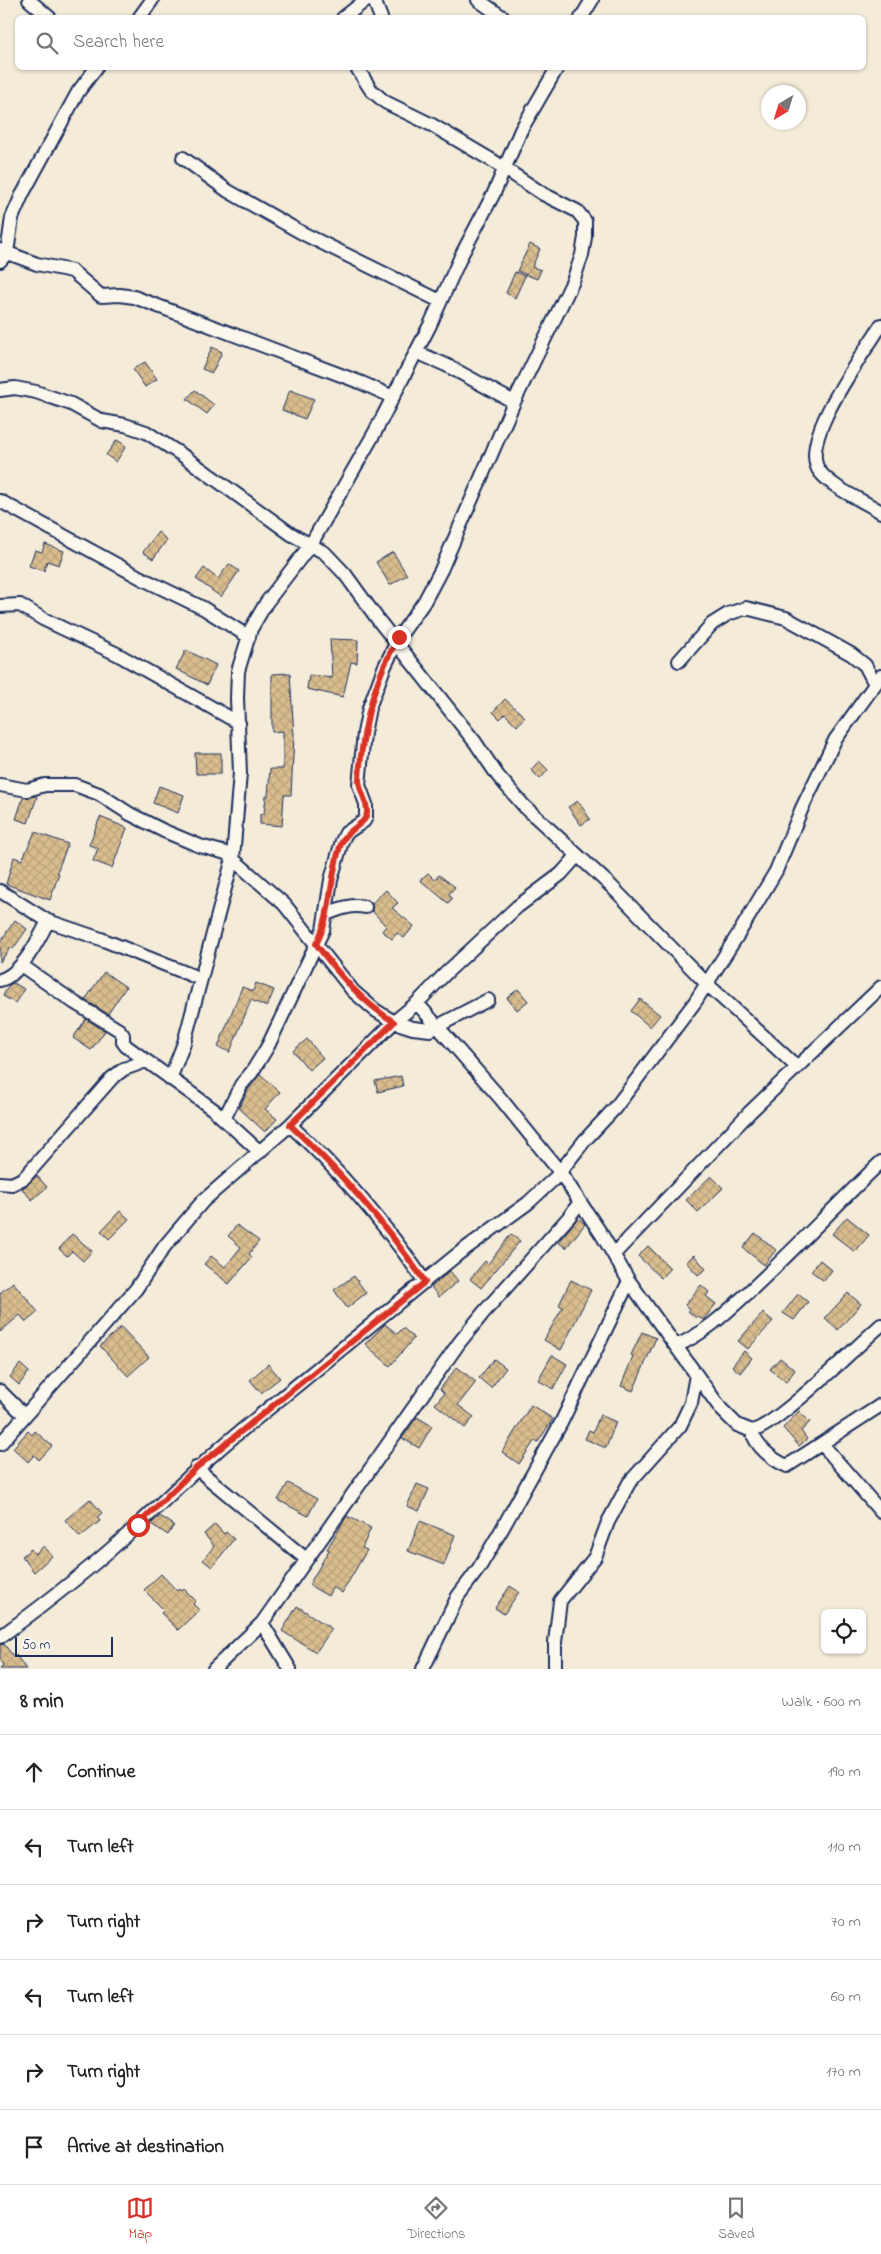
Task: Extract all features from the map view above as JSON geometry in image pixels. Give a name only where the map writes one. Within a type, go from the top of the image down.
[{"type":"street","points":[[29,0],[46,15]]},
{"type":"street","points":[[141,15],[152,0]]},
{"type":"street","points":[[347,15],[366,0]]},
{"type":"street","points":[[374,0],[380,15]]},
{"type":"street","points":[[478,0],[500,15]]},
{"type":"street","points":[[583,15],[592,0]]},
{"type":"street","points":[[94,70],[78,92],[22,195],[12,218],[2,255],[72,271],[102,296],[120,295],[134,297],[362,383],[393,397]]},
{"type":"street","points":[[224,1119],[241,1085],[252,1072],[268,1046],[323,930],[331,880],[342,841],[346,833],[364,821],[367,814],[366,804],[359,785],[364,727],[378,684],[396,642],[424,602],[441,570],[514,402],[573,281],[584,246],[585,227],[582,216],[577,210],[543,194],[432,125],[385,102],[371,90],[358,70]]},
{"type":"street","points":[[170,1079],[184,1043],[233,858],[240,773],[238,671],[256,618],[311,544],[341,494],[416,352],[492,198],[503,168],[529,114],[556,70]]},
{"type":"street","points":[[183,158],[228,191],[304,234],[440,301]]},
{"type":"street","points":[[881,325],[825,415],[814,453],[816,466],[826,477],[881,512]]},
{"type":"street","points":[[416,352],[446,365],[514,402]]},
{"type":"street","points":[[0,390],[16,388],[36,392],[70,404],[102,421],[125,425],[146,432],[175,450],[291,534],[325,553],[346,574],[510,790],[577,856],[629,902],[707,984],[797,1067]]},
{"type":"street","points":[[0,501],[143,579],[203,608],[249,637]]},
{"type":"street","points":[[0,606],[20,605],[43,619],[117,654],[239,723]]},
{"type":"street","points":[[0,1637],[62,1591],[138,1525],[196,1468],[458,1254],[528,1203],[560,1172],[621,1101],[707,984],[776,871],[835,740],[878,680],[865,665],[851,654],[786,618],[746,608],[728,614],[712,624],[679,661]]},
{"type":"street","points":[[0,785],[27,790],[46,785],[75,785],[99,794],[130,814],[164,831],[200,846],[226,853],[284,904],[353,990],[374,1010],[394,1022],[422,1030],[430,1030],[488,1000]]},
{"type":"street","points":[[0,1444],[136,1289],[164,1247],[186,1219],[215,1190],[290,1125],[394,1022],[417,1003],[517,907],[561,874],[577,856]]},
{"type":"street","points":[[0,890],[48,921],[101,938],[201,979]]},
{"type":"street","points":[[326,914],[343,907],[365,907]]},
{"type":"street","points":[[0,980],[8,977],[20,965],[48,921]]},
{"type":"street","points":[[20,965],[75,1003],[119,1030],[123,1035],[123,1042],[126,1046],[224,1119],[260,1152]]},
{"type":"street","points":[[614,1254],[750,1112],[881,987]]},
{"type":"street","points":[[417,1003],[501,1099],[560,1172],[614,1254],[629,1281],[696,1375],[727,1416],[743,1428],[752,1431],[763,1426],[787,1408],[881,1325]]},
{"type":"street","points":[[0,1183],[12,1184],[24,1178],[112,1078],[124,1069],[146,1061]]},
{"type":"street","points":[[290,1125],[358,1195],[392,1236],[425,1282]]},
{"type":"street","points":[[676,1346],[704,1331],[738,1301],[881,1162]]},
{"type":"street","points":[[214,1669],[262,1623],[459,1343],[580,1202]]},
{"type":"street","points":[[423,1669],[458,1596],[479,1568],[502,1530],[561,1423],[629,1281]]},
{"type":"street","points":[[554,1669],[560,1601],[595,1557],[608,1522],[629,1483],[680,1426],[691,1403],[696,1375]]},
{"type":"street","points":[[0,1391],[24,1415]]},
{"type":"street","points":[[752,1431],[757,1443],[776,1460],[787,1466],[881,1404]]},
{"type":"street","points":[[822,1444],[881,1512]]},
{"type":"street","points":[[196,1468],[306,1559]]},
{"type":"street","points":[[262,1623],[290,1669]]},
{"type":"building","points":[[530,244],[540,249],[532,267],[541,270],[537,279],[517,271]]},
{"type":"building","points":[[515,272],[525,276],[515,298],[506,293]]},
{"type":"building","points":[[212,347],[222,352],[212,373],[202,369]]},
{"type":"building","points":[[145,362],[157,379],[145,387],[133,369]]},
{"type":"building","points":[[195,390],[214,405],[207,414],[187,399]]},
{"type":"building","points":[[290,390],[314,399],[305,419],[282,410]]},
{"type":"building","points":[[117,440],[126,446],[116,462],[106,455]]},
{"type":"building","points":[[158,532],[167,540],[153,559],[143,552]]},
{"type":"building","points":[[45,544],[64,551],[59,565],[47,561],[44,571],[29,566],[35,550],[42,552]]},
{"type":"building","points":[[393,552],[407,575],[390,585],[376,562]]},
{"type":"building","points":[[229,564],[239,571],[221,597],[196,579],[204,568],[218,579]]},
{"type":"building","points":[[330,639],[358,640],[357,663],[351,662],[343,697],[307,689],[309,675],[332,678]]},
{"type":"building","points":[[186,650],[216,665],[207,685],[176,669]]},
{"type":"building","points":[[290,673],[294,736],[291,795],[284,795],[282,826],[260,824],[260,814],[264,814],[266,796],[268,796],[270,769],[283,769],[283,731],[272,732],[272,674]]},
{"type":"building","points":[[505,699],[525,717],[517,726],[505,714],[500,719],[493,712]]},
{"type":"building","points":[[195,753],[221,753],[221,774],[196,774]]},
{"type":"building","points":[[539,761],[548,770],[540,779],[531,770]]},
{"type":"building","points":[[159,786],[184,795],[178,813],[153,803]]},
{"type":"building","points":[[37,797],[28,823],[16,819],[23,798]]},
{"type":"building","points":[[578,801],[590,819],[581,825],[568,807]]},
{"type":"building","points":[[100,817],[127,828],[112,868],[93,861],[98,848],[89,845]]},
{"type":"building","points":[[35,832],[68,844],[57,872],[59,873],[50,900],[6,884],[14,857],[22,860]]},
{"type":"building","points":[[428,873],[435,880],[439,875],[455,887],[449,894],[452,899],[448,903],[420,880]]},
{"type":"building","points":[[386,890],[398,903],[392,908],[414,926],[404,938],[397,933],[392,939],[382,931],[386,926],[372,911],[372,903]]},
{"type":"building","points":[[15,920],[27,929],[13,949],[11,947],[0,962],[0,942]]},
{"type":"building","points":[[104,972],[126,987],[108,1014],[85,1000]]},
{"type":"building","points":[[14,983],[24,989],[15,1003],[3,996],[9,985]]},
{"type":"building","points":[[256,983],[274,990],[267,1007],[251,1000],[230,1052],[218,1047],[242,987],[253,991]]},
{"type":"building","points":[[518,989],[528,1001],[517,1010],[507,998]]},
{"type":"building","points":[[640,999],[660,1015],[650,1027],[631,1011]]},
{"type":"building","points":[[86,1019],[105,1031],[91,1050],[73,1038]]},
{"type":"building","points":[[307,1039],[323,1058],[309,1070],[293,1051]]},
{"type":"building","points":[[260,1074],[280,1092],[265,1109],[277,1119],[265,1132],[239,1108],[248,1090]]},
{"type":"building","points":[[401,1076],[403,1086],[378,1092],[375,1081]]},
{"type":"building","points":[[37,1176],[47,1187],[32,1200],[22,1189]]},
{"type":"building","points":[[711,1176],[723,1188],[698,1212],[686,1200]]},
{"type":"building","points":[[120,1211],[129,1219],[109,1239],[101,1231]]},
{"type":"building","points":[[847,1217],[869,1235],[855,1252],[832,1234]]},
{"type":"building","points":[[578,1218],[585,1224],[566,1248],[558,1242]]},
{"type":"building","points":[[237,1225],[259,1241],[249,1254],[252,1257],[229,1284],[204,1264],[211,1256],[225,1267],[241,1247],[228,1236]]},
{"type":"building","points":[[755,1233],[776,1250],[764,1265],[743,1248]]},
{"type":"building","points":[[72,1234],[92,1251],[83,1261],[72,1251],[67,1256],[59,1249]]},
{"type":"building","points":[[511,1234],[520,1241],[481,1288],[470,1279],[485,1261],[488,1264]]},
{"type":"building","points":[[648,1246],[670,1268],[661,1278],[638,1256]]},
{"type":"building","points":[[694,1255],[706,1269],[698,1275],[686,1262]]},
{"type":"building","points":[[820,1260],[832,1270],[824,1281],[811,1271]]},
{"type":"building","points":[[450,1271],[458,1281],[439,1297],[431,1287]]},
{"type":"building","points":[[354,1276],[366,1293],[347,1308],[334,1290]]},
{"type":"building","points":[[571,1280],[591,1290],[561,1350],[544,1340],[563,1307],[559,1305]]},
{"type":"building","points":[[13,1282],[38,1312],[26,1322],[20,1315],[0,1332],[0,1293]]},
{"type":"building","points":[[701,1285],[709,1292],[706,1296],[716,1304],[703,1320],[698,1316],[696,1318],[688,1311],[689,1309],[685,1305]]},
{"type":"building","points":[[848,1293],[861,1304],[838,1330],[825,1318]]},
{"type":"building","points":[[798,1294],[808,1302],[794,1320],[783,1313]]},
{"type":"building","points":[[763,1313],[773,1321],[748,1349],[738,1341]]},
{"type":"building","points":[[385,1324],[397,1334],[403,1328],[414,1338],[390,1366],[365,1344]]},
{"type":"building","points":[[121,1327],[149,1357],[128,1376],[100,1346]]},
{"type":"building","points":[[642,1332],[656,1338],[633,1391],[621,1386],[633,1356],[631,1355]]},
{"type":"building","points":[[744,1351],[752,1358],[740,1373],[732,1366]]},
{"type":"building","points":[[552,1355],[567,1364],[553,1389],[538,1380]]},
{"type":"building","points":[[780,1358],[795,1370],[786,1382],[770,1369]]},
{"type":"building","points":[[494,1359],[506,1368],[491,1388],[479,1378]]},
{"type":"building","points":[[20,1364],[29,1372],[19,1385],[10,1377]]},
{"type":"building","points":[[268,1364],[280,1378],[261,1393],[250,1380]]},
{"type":"building","points":[[457,1367],[476,1382],[458,1405],[474,1417],[465,1428],[435,1404],[444,1393],[440,1389]]},
{"type":"building","points":[[531,1405],[553,1419],[538,1442],[535,1440],[519,1464],[502,1452]]},
{"type":"building","points":[[799,1411],[810,1422],[801,1431],[807,1439],[799,1446],[783,1428]]},
{"type":"building","points":[[600,1415],[616,1422],[606,1448],[585,1439],[589,1430],[593,1432]]},
{"type":"building","points":[[417,1417],[432,1426],[419,1448],[402,1438]]},
{"type":"building","points":[[28,1431],[32,1435],[35,1431],[52,1446],[39,1460],[34,1455],[28,1462],[13,1448]]},
{"type":"building","points":[[288,1483],[317,1499],[308,1516],[278,1500]]},
{"type":"building","points":[[417,1484],[429,1489],[419,1511],[407,1506]]},
{"type":"building","points":[[90,1499],[102,1513],[97,1517],[100,1521],[80,1537],[65,1520]]},
{"type":"building","points":[[160,1516],[174,1525],[168,1535],[151,1524]]},
{"type":"building","points":[[347,1516],[371,1528],[362,1548],[367,1550],[342,1593],[333,1587],[328,1596],[309,1585],[329,1550],[327,1549]]},
{"type":"building","points":[[420,1521],[455,1535],[444,1565],[408,1551]]},
{"type":"building","points":[[215,1524],[224,1534],[226,1532],[234,1539],[212,1567],[203,1560],[214,1546],[204,1534]]},
{"type":"building","points":[[44,1546],[52,1556],[34,1572],[22,1556],[31,1549],[35,1554]]},
{"type":"building","points":[[161,1574],[177,1591],[184,1589],[196,1601],[193,1604],[199,1610],[178,1630],[161,1613],[164,1610],[144,1590]]},
{"type":"building","points":[[510,1586],[519,1592],[504,1614],[495,1608]]},
{"type":"building","points":[[297,1606],[332,1629],[316,1652],[282,1631]]},
{"type":"building","points":[[4,1644],[14,1657],[16,1655],[26,1669],[0,1669],[3,1665],[0,1661],[0,1645]]},
{"type":"route","points":[[138,1525],[196,1468],[425,1282],[392,1236],[340,1174],[290,1125],[394,1022],[365,1002],[316,944],[323,930],[338,851],[346,833],[364,821],[367,814],[366,804],[359,785],[364,727],[384,668],[399,637]]}]
